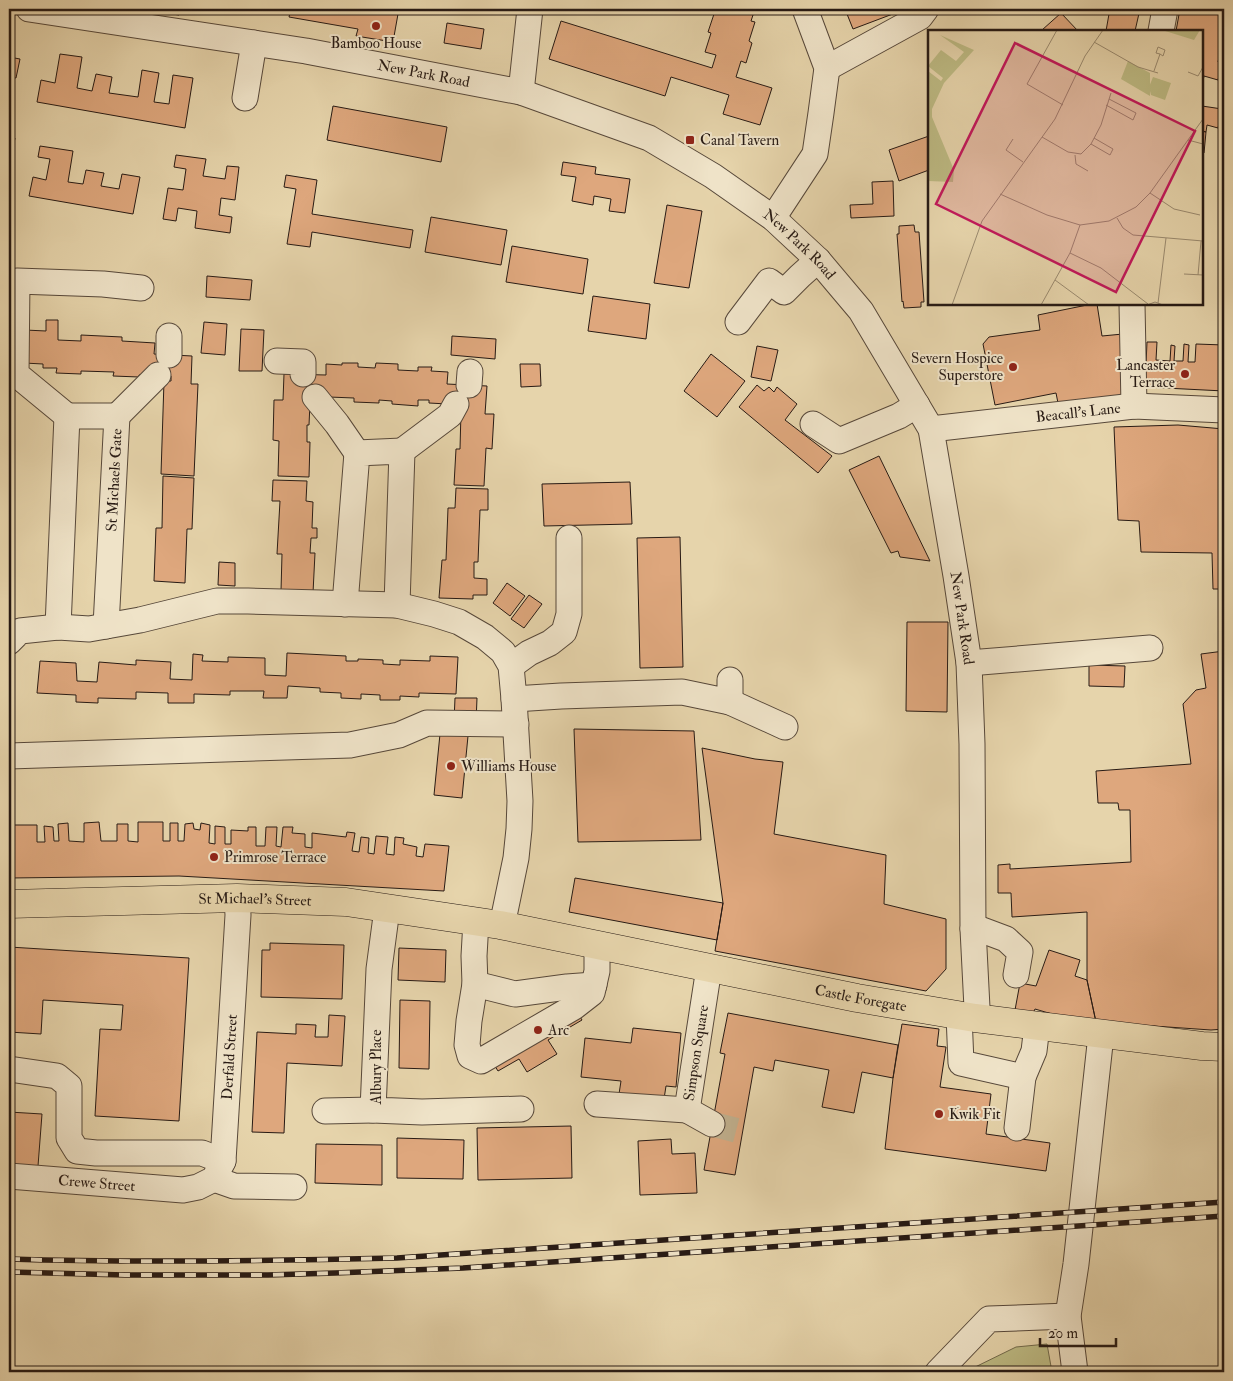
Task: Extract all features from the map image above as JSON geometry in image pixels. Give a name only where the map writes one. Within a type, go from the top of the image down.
[{"type":"main road","name":"St Michael's Street","points":[[9,904],[237,898],[346,902],[488,923]]},
{"type":"main road","name":"Castle Foregate","points":[[488,923],[857,998],[967,1017],[1101,1035],[1224,1047]]},
{"type":"street","name":"New Park Road","points":[[29,9],[74,12],[306,51],[521,92],[649,138],[713,176],[773,218],[818,260],[861,311],[917,405],[945,421],[956,576],[969,662],[972,744],[973,929],[977,1008],[967,1017],[960,1063],[1023,1077]]},
{"type":"street","points":[[521,92],[530,9]]},
{"type":"street","points":[[773,218],[815,154],[827,68],[805,9]]},
{"type":"street","points":[[827,68],[920,16],[926,9]]},
{"type":"street","points":[[1160,30],[1165,9]]},
{"type":"street","points":[[245,98],[254,43]]},
{"type":"street","points":[[738,322],[769,281],[784,292],[818,260]]},
{"type":"street","points":[[58,627],[67,416],[12,374],[17,280],[103,284],[141,288]]},
{"type":"street","points":[[1132,305],[1134,406]]},
{"type":"street","points":[[117,416],[166,356]]},
{"type":"street","points":[[277,361],[302,362],[303,374]]},
{"type":"street","points":[[357,454],[402,452],[450,415],[465,387]]},
{"type":"street","points":[[315,397],[337,424],[357,454],[345,604]]},
{"type":"street","points":[[814,424],[839,441],[899,416],[917,405]]},
{"type":"street","name":"Beacall's Lane","points":[[945,421],[1134,406],[1224,410]]},
{"type":"street","name":"St Michaels Gate","points":[[67,416],[117,416],[106,626]]},
{"type":"street","points":[[397,605],[402,452]]},
{"type":"street","points":[[512,666],[529,653],[550,643],[564,632],[569,614],[569,538]]},
{"type":"street","points":[[14,636],[58,627],[89,628],[106,626],[216,602],[248,601],[397,605],[459,622],[485,636],[503,652],[512,666],[520,801],[516,858],[504,916],[488,923],[474,956],[475,984],[468,1021],[467,1045],[470,1056],[481,1061],[574,1007],[592,993],[597,971],[597,945]]},
{"type":"street","points":[[969,662],[1150,648]]},
{"type":"street","points":[[514,699],[730,691],[785,727]]},
{"type":"street","points":[[9,756],[350,745],[398,735],[427,723],[516,724]]},
{"type":"street","name":"Derfald Street","points":[[219,1170],[238,915],[237,898]]},
{"type":"street","name":"Albury Place","points":[[386,909],[379,969],[372,1110],[422,1112],[521,1109]]},
{"type":"street","points":[[973,929],[982,930],[1006,939],[1020,952],[1016,975]]},
{"type":"street","name":"Simpson Square","points":[[597,1104],[687,1110],[709,968]]},
{"type":"street","points":[[475,984],[515,994],[594,985]]},
{"type":"street","points":[[1017,1128],[1023,1077],[1034,1051],[1037,1026]]},
{"type":"street","points":[[1075,1372],[1068,1316],[1076,1264],[1101,1035]]},
{"type":"street","points":[[9,1070],[57,1076],[69,1086],[69,1138],[77,1151],[96,1153],[202,1153],[234,1186],[294,1187]]},
{"type":"street","points":[[325,1111],[372,1110]]},
{"type":"street","points":[[687,1110],[712,1124]]},
{"type":"street","name":"Crewe Street","points":[[9,1176],[182,1190],[198,1187],[219,1170]]},
{"type":"street","points":[[938,1372],[989,1319],[1068,1316]]},
{"type":"shaded area","points":[[1047,1344],[1052,1372],[965,1372],[1016,1347]]},
{"type":"building","points":[[139,9],[214,9],[212,14],[180,10],[179,15]]},
{"type":"building","points":[[291,9],[370,9],[398,14],[393,42],[356,36],[358,29],[289,17]]},
{"type":"building","points":[[712,9],[755,9],[751,21],[755,22],[749,41],[752,43],[746,63],[741,61],[736,77],[772,88],[760,125],[723,114],[729,95],[671,77],[665,96],[549,59],[561,21],[712,68],[716,55],[705,52],[711,33],[708,32],[715,11]]},
{"type":"building","points":[[845,9],[906,9],[853,29]]},
{"type":"building","points":[[1102,9],[1140,9],[1135,30],[1106,30],[1109,14],[1101,13]]},
{"type":"building","points":[[1180,9],[1224,9],[1224,49],[1221,48],[1218,62],[1222,62],[1218,80],[1204,76],[1203,81],[1203,30],[1176,30]]},
{"type":"building","points":[[1061,13],[1077,30],[1042,30]]},
{"type":"building","points":[[447,23],[484,29],[481,49],[444,43]]},
{"type":"building","points":[[60,54],[82,57],[77,88],[92,91],[96,74],[112,77],[109,93],[138,97],[142,70],[159,73],[154,102],[169,104],[173,75],[193,78],[185,128],[37,102],[41,80],[55,83]]},
{"type":"building","points":[[9,57],[20,59],[16,78],[9,77]]},
{"type":"building","points":[[333,106],[447,127],[441,162],[327,140]]},
{"type":"building","points":[[1203,106],[1222,109],[1218,128],[1207,125],[1206,132],[1203,131]]},
{"type":"building","points":[[1203,131],[1206,132],[1203,153]]},
{"type":"building","points":[[928,136],[928,170],[899,181],[889,150]]},
{"type":"building","points":[[9,137],[15,138],[9,170]]},
{"type":"building","points":[[40,146],[73,151],[68,182],[83,184],[86,170],[104,173],[101,186],[119,189],[122,174],[140,177],[133,214],[29,196],[33,177],[46,180],[50,159],[38,157]]},
{"type":"building","points":[[176,155],[206,159],[203,176],[225,179],[227,166],[239,167],[235,200],[221,198],[219,215],[232,217],[230,233],[195,228],[197,211],[178,208],[176,221],[163,219],[168,188],[183,190],[186,169],[174,167]]},
{"type":"building","points":[[563,162],[596,167],[595,174],[630,179],[625,213],[609,211],[611,199],[594,196],[593,205],[572,201],[576,177],[561,175]]},
{"type":"building","points":[[286,175],[317,180],[312,214],[413,230],[410,248],[312,232],[310,247],[287,244],[296,189],[284,187]]},
{"type":"building","points":[[893,181],[894,216],[851,218],[850,205],[873,204],[872,182]]},
{"type":"building","points":[[667,205],[702,211],[689,288],[654,283]]},
{"type":"building","points":[[431,217],[507,230],[501,265],[425,252]]},
{"type":"building","points":[[914,225],[915,232],[919,232],[924,302],[921,302],[921,307],[904,308],[897,234],[899,234],[899,226]]},
{"type":"building","points":[[512,246],[588,259],[583,294],[506,282]]},
{"type":"building","points":[[207,276],[252,280],[250,300],[206,297]]},
{"type":"building","points":[[593,296],[650,304],[646,339],[588,331]]},
{"type":"building","points":[[1087,305],[1097,305],[1102,336],[1123,334],[1123,396],[1058,403],[1056,393],[995,405],[983,344],[989,337],[1040,330],[1038,315]]},
{"type":"building","points":[[46,320],[58,320],[58,340],[81,341],[81,335],[122,337],[122,341],[155,343],[154,354],[192,356],[191,384],[198,384],[194,476],[161,474],[164,381],[171,381],[171,376],[113,376],[114,372],[81,371],[81,374],[56,373],[57,368],[43,368],[43,364],[24,363],[25,330],[46,331]]},
{"type":"building","points":[[204,322],[227,324],[225,355],[201,353]]},
{"type":"building","points":[[241,329],[264,330],[262,371],[239,371]]},
{"type":"building","points":[[452,336],[496,339],[495,359],[451,355]]},
{"type":"building","name":"Lancaster Terrace","points":[[1147,342],[1157,342],[1156,360],[1170,361],[1171,345],[1175,346],[1174,361],[1183,361],[1184,344],[1189,345],[1188,362],[1195,362],[1196,344],[1224,345],[1224,391],[1145,387]]},
{"type":"building","points":[[757,346],[778,350],[771,381],[751,377]]},
{"type":"building","points":[[711,354],[745,381],[717,417],[684,391]]},
{"type":"building","points":[[342,363],[358,363],[358,367],[375,368],[376,363],[398,364],[398,370],[418,371],[418,367],[432,367],[431,371],[448,372],[447,384],[487,386],[485,414],[494,414],[492,449],[486,448],[484,486],[454,485],[456,449],[460,449],[461,411],[466,405],[429,403],[429,400],[418,400],[418,406],[392,404],[392,401],[379,400],[379,403],[354,402],[354,398],[304,396],[304,403],[310,403],[309,425],[307,425],[307,442],[310,442],[309,477],[278,476],[279,441],[273,440],[274,400],[283,400],[284,374],[326,375],[326,364],[342,365]]},
{"type":"building","points":[[520,364],[540,364],[541,386],[521,387]]},
{"type":"building","points":[[757,385],[764,391],[769,387],[774,392],[777,387],[797,404],[785,420],[832,456],[818,473],[739,407]]},
{"type":"building","points":[[1178,425],[1224,429],[1224,589],[1213,589],[1212,553],[1141,552],[1139,521],[1118,520],[1114,427]]},
{"type":"building","points":[[879,456],[930,561],[900,557],[898,551],[891,553],[849,470]]},
{"type":"building","points":[[163,476],[194,478],[192,529],[187,529],[185,583],[154,581],[156,528],[162,528]]},
{"type":"building","points":[[273,480],[307,481],[306,501],[313,502],[312,528],[317,528],[317,538],[311,538],[310,553],[315,553],[313,593],[281,591],[282,554],[277,554],[280,501],[272,501]]},
{"type":"building","points":[[630,482],[632,524],[544,526],[542,484]]},
{"type":"building","points":[[456,488],[488,489],[488,510],[480,510],[478,562],[474,562],[474,578],[487,579],[487,595],[473,595],[473,599],[439,598],[442,560],[446,560],[448,508],[455,508]]},
{"type":"building","points":[[680,537],[683,667],[640,668],[637,538]]},
{"type":"building","points":[[219,562],[235,563],[235,586],[218,585]]},
{"type":"building","points":[[507,583],[525,596],[510,616],[493,603]]},
{"type":"building","points":[[529,595],[542,604],[524,628],[511,619]]},
{"type":"building","points":[[907,622],[948,622],[947,712],[906,711]]},
{"type":"building","points":[[1224,651],[1224,1029],[1211,1030],[1096,1022],[1087,980],[1087,912],[1012,917],[1011,893],[998,893],[998,865],[1010,864],[1010,869],[1131,862],[1130,810],[1119,810],[1118,803],[1098,803],[1096,771],[1191,764],[1183,704],[1196,690],[1206,688],[1201,654]]},
{"type":"building","points":[[287,653],[346,656],[346,661],[358,661],[358,659],[383,660],[383,664],[400,665],[400,660],[430,661],[430,656],[458,657],[456,694],[419,693],[419,697],[400,696],[400,700],[380,700],[380,695],[361,694],[361,699],[341,698],[341,693],[320,692],[320,688],[288,686],[287,698],[263,698],[264,691],[230,691],[230,695],[194,694],[194,703],[168,703],[168,693],[136,692],[136,699],[98,698],[98,703],[76,702],[76,695],[37,693],[40,661],[76,663],[77,681],[97,682],[99,662],[136,665],[136,660],[171,662],[170,679],[192,680],[193,654],[203,655],[202,661],[228,662],[228,657],[265,658],[265,675],[286,676]]},
{"type":"building","points":[[1089,665],[1125,666],[1124,687],[1089,686]]},
{"type":"building","points":[[455,698],[477,698],[476,723],[454,722]]},
{"type":"building","points":[[574,729],[694,731],[701,840],[578,842]]},
{"type":"building","name":"Williams House","points":[[440,734],[468,736],[462,798],[434,795]]},
{"type":"building","points":[[702,748],[755,759],[783,762],[774,834],[886,855],[884,904],[946,919],[946,969],[926,991],[715,951],[723,903]]},
{"type":"building","name":"Primrose Terrace","points":[[99,822],[101,841],[117,841],[117,824],[128,824],[128,841],[138,842],[138,822],[163,822],[163,841],[170,841],[170,823],[178,823],[178,841],[184,841],[185,824],[193,823],[194,829],[200,830],[201,823],[210,825],[209,843],[215,844],[215,826],[225,827],[225,844],[231,844],[231,830],[248,831],[248,827],[256,827],[256,846],[265,846],[266,827],[277,827],[276,846],[281,847],[283,827],[293,827],[292,833],[305,834],[305,847],[312,848],[312,833],[346,837],[347,832],[355,833],[352,851],[359,852],[361,837],[369,838],[368,853],[374,854],[376,836],[388,837],[386,854],[394,855],[395,837],[404,838],[403,844],[417,847],[416,856],[423,857],[425,844],[449,846],[444,891],[179,876],[9,878],[9,843],[12,843],[12,825],[37,825],[37,842],[45,842],[44,826],[53,827],[54,841],[59,841],[58,824],[68,823],[69,841],[84,842],[84,823]]},
{"type":"building","points":[[575,878],[723,903],[717,940],[569,912]]},
{"type":"building","points":[[270,943],[344,945],[342,999],[261,997],[262,950],[270,950]]},
{"type":"building","points":[[9,947],[189,958],[179,1121],[95,1116],[100,1029],[121,1030],[123,1005],[43,1000],[41,1034],[9,1032]]},
{"type":"building","points":[[399,948],[446,950],[445,982],[398,980]]},
{"type":"building","points":[[1049,950],[1080,960],[1075,976],[1087,980],[1096,1022],[1069,1019],[1035,1009],[1033,1013],[1015,1010],[1020,983],[1036,986]]},
{"type":"building","name":"Arc","points":[[567,996],[582,1020],[548,1040],[557,1054],[527,1072],[519,1059],[498,1071],[483,1047]]},
{"type":"building","points":[[400,1000],[430,1001],[429,1069],[399,1068]]},
{"type":"building","points":[[728,1013],[898,1045],[893,1078],[862,1072],[854,1113],[822,1107],[829,1070],[775,1060],[773,1071],[754,1067],[735,1175],[704,1170],[725,1054],[720,1053]]},
{"type":"building","points":[[329,1015],[345,1016],[342,1066],[287,1063],[284,1133],[252,1132],[257,1032],[296,1034],[296,1024],[316,1025],[315,1037],[328,1037]]},
{"type":"building","name":"Kwik Fit","points":[[902,1024],[939,1029],[937,1046],[946,1047],[940,1087],[991,1094],[986,1134],[1050,1143],[1046,1171],[885,1149],[893,1078]]},
{"type":"building","points":[[633,1028],[681,1033],[676,1087],[666,1086],[664,1099],[619,1094],[621,1081],[581,1077],[585,1038],[631,1043]]},
{"type":"building","points":[[9,1112],[42,1114],[38,1166],[9,1164]]},
{"type":"building","points":[[571,1126],[572,1178],[478,1180],[477,1128]]},
{"type":"building","points":[[397,1138],[464,1140],[463,1179],[397,1178]]},
{"type":"building","points":[[671,1139],[672,1154],[695,1153],[697,1193],[640,1195],[638,1141]]},
{"type":"building","points":[[316,1144],[382,1145],[382,1185],[315,1183]]},
{"type":"tunnel","points":[[712,1124],[743,1132]]},
{"type":"railway","points":[[9,1259],[203,1261],[397,1258],[1224,1202]]},
{"type":"railway","points":[[9,1272],[125,1275],[268,1275],[463,1268],[1224,1216]]},
{"type":"place","name":"Bamboo House","points":[[376,26]]},
{"type":"place","name":"Canal Tavern","points":[[690,140]]},
{"type":"place","name":"Severn Hospice Superstore","points":[[1013,367]]},
{"type":"place","name":"Lancaster Terrace","points":[[1185,374]]},
{"type":"place","name":"Williams House","points":[[451,766]]},
{"type":"place","name":"Primrose Terrace","points":[[214,857]]},
{"type":"place","name":"Arc","points":[[538,1030]]},
{"type":"place","name":"Kwik Fit","points":[[939,1114]]}]
